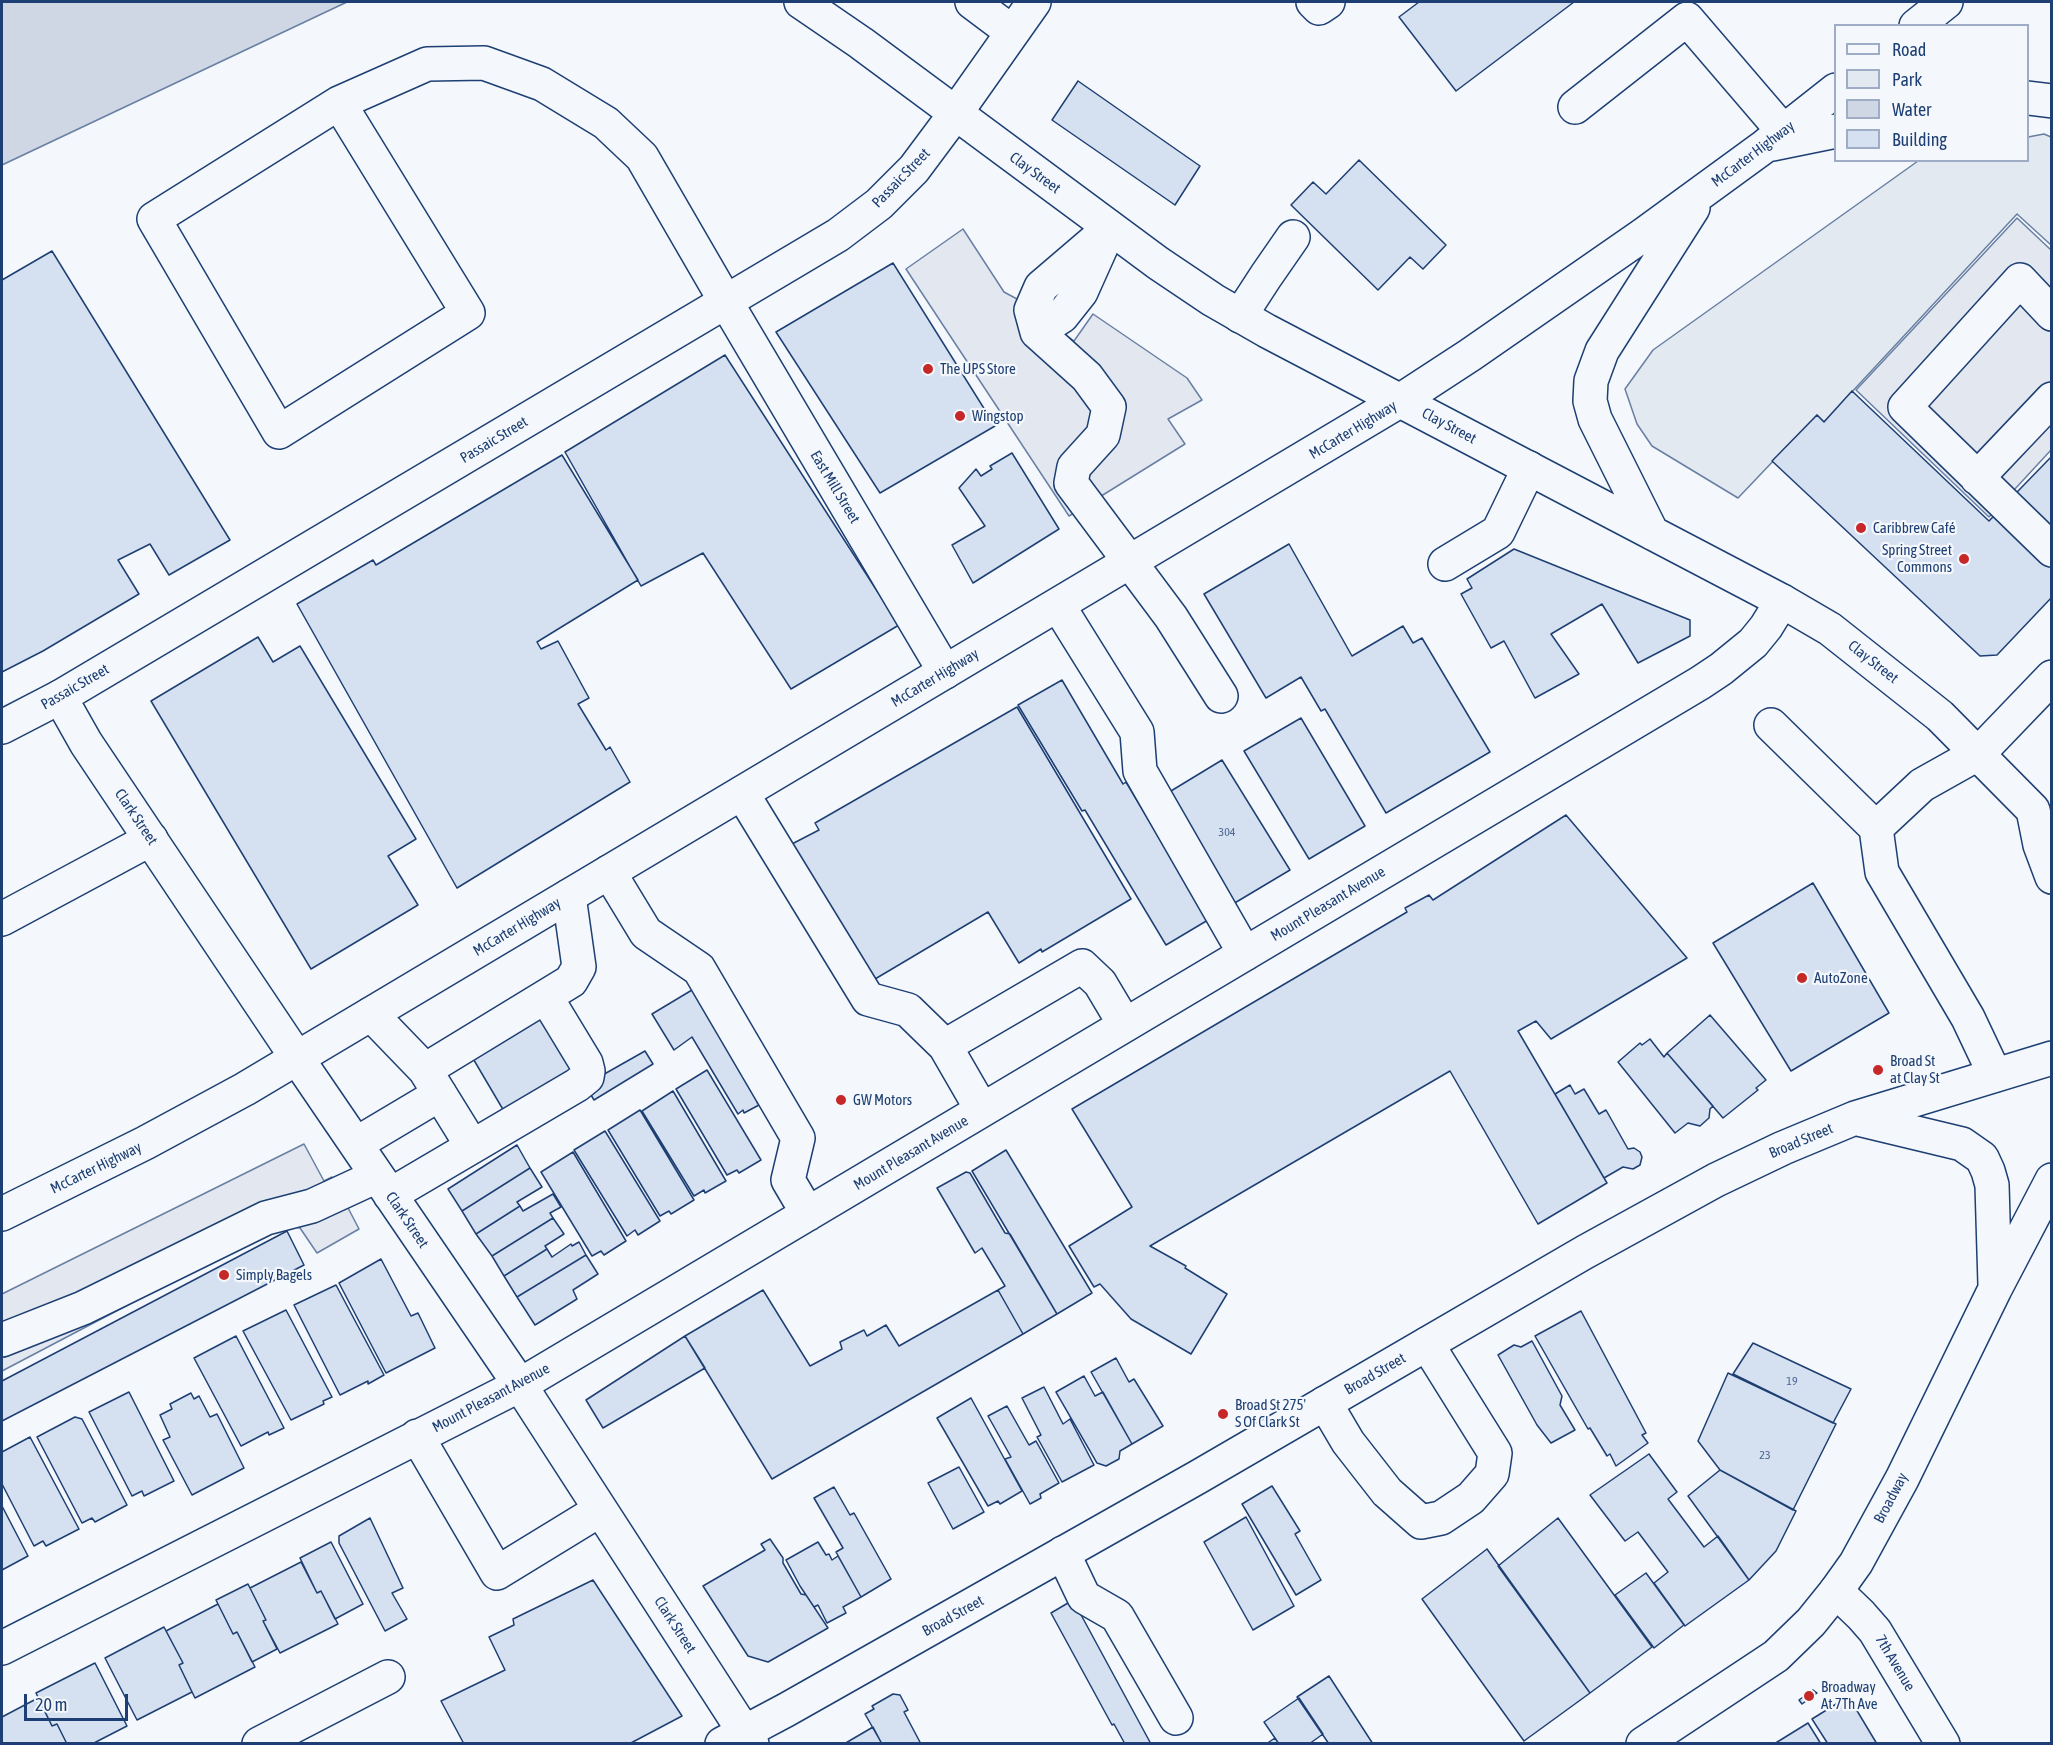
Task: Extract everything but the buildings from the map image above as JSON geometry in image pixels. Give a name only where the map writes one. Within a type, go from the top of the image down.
[{"type":"main road","name":"Clay Street","points":[[801,2],[878,55],[1158,263],[1240,316],[1782,601],[1830,629],[1940,716],[2042,812],[2040,845],[2052,877]]},
{"type":"main road","points":[[972,2],[1012,32]]},
{"type":"main road","name":"Passaic Street","points":[[2,728],[60,697],[838,235],[879,204],[914,169],[1034,2]]},
{"type":"main road","points":[[1313,2],[1319,8],[1328,2]]},
{"type":"main road","points":[[1918,24],[1946,2]]},
{"type":"main road","points":[[1575,107],[1687,19],[1774,139],[1834,131]]},
{"type":"main road","name":"East Mill Street","points":[[339,103],[468,313],[279,432],[154,219],[339,103],[427,64],[484,63],[542,84],[606,123],[642,157],[945,672]]},
{"type":"main road","name":"McCarter Highway","points":[[2,1214],[145,1143],[245,1089],[1401,400],[1549,301],[1704,191],[1834,92]]},
{"type":"main road","points":[[2029,98],[2052,101]]},
{"type":"main road","points":[[1652,533],[1595,419],[1590,401],[1591,381],[1602,351],[1704,191]]},
{"type":"main road","points":[[1110,228],[1081,292],[1062,316],[1037,332],[1087,377],[1109,406],[1103,435],[1074,467],[1071,483],[1171,617],[1221,696]]},
{"type":"main road","points":[[1240,316],[1293,237]]},
{"type":"main road","points":[[2052,314],[2020,280],[1905,407],[2052,550]]},
{"type":"main road","points":[[1977,478],[2052,399]]},
{"type":"main road","points":[[1445,564],[1498,532],[1529,468]]},
{"type":"main road","name":"Mount Pleasant Avenue","points":[[2,1648],[520,1385],[1714,674],[1753,643],[1782,601]]},
{"type":"main road","points":[[1058,605],[1137,732],[1140,771],[1245,954]]},
{"type":"main road","points":[[1876,828],[1922,785],[1979,753],[2052,677]]},
{"type":"main road","name":"Clark Street","points":[[60,697],[86,743],[520,1385],[600,1510],[740,1740]]},
{"type":"main road","points":[[1771,725],[1876,828],[1882,872],[1968,1018],[1995,1075]]},
{"type":"main road","points":[[742,793],[868,999],[908,1010],[945,1047],[982,1110]]},
{"type":"main road","points":[[2,919],[151,839]]},
{"type":"main road","points":[[609,872],[646,933],[699,969],[798,1138],[788,1180],[808,1214]]},
{"type":"main road","points":[[356,1144],[432,1082],[571,981],[579,967],[569,896]]},
{"type":"main road","points":[[945,1047],[1082,966],[1100,983],[1125,1025]]},
{"type":"main road","points":[[2,1340],[83,1308],[266,1218],[383,1185],[472,1146],[577,1085],[587,1077],[586,1063],[546,997]]},
{"type":"main road","points":[[371,1014],[432,1082],[472,1146]]},
{"type":"main road","name":"Broad Street","points":[[740,1740],[1595,1246],[1707,1185],[1775,1152],[1855,1118],[2052,1058]]},
{"type":"main road","points":[[1855,1118],[1962,1144],[1982,1158],[1992,1185],[1995,1289]]},
{"type":"main road","name":"Broadway","points":[[1643,1743],[1776,1656],[1811,1622],[1836,1592],[1856,1563],[1902,1479],[1995,1289],[2052,1180]]},
{"type":"main road","points":[[1325,1403],[1348,1442],[1387,1492],[1421,1522],[1441,1518],[1471,1498],[1492,1474],[1495,1453],[1427,1344]]},
{"type":"main road","points":[[417,1437],[497,1573],[600,1510]]},
{"type":"main road","points":[[1063,1553],[1084,1597],[1118,1616],[1176,1718]]},
{"type":"main road","name":"7th Avenue","points":[[1836,1592],[1875,1631],[1942,1743]]},
{"type":"main road","points":[[259,1743],[388,1677]]},
{"type":"green space","points":[[2044,134],[2051,137],[2051,245],[2017,214],[1824,422],[1817,415],[1738,498],[1652,446],[1637,424],[1625,389],[1653,350],[1917,162],[2029,162],[2029,137]]},
{"type":"shaded area","points":[[2017,218],[2051,250],[2051,450],[1989,517],[1856,390]]},
{"type":"shaded area","points":[[963,229],[1004,292],[1074,341],[1093,314],[1187,378],[1202,400],[1168,419],[1185,444],[1069,516],[906,269]]},
{"type":"shaded area","points":[[304,1144],[324,1181],[332,1177],[359,1229],[317,1253],[300,1228],[282,1224],[2,1371],[2,1294]]},
{"type":"water","points":[[2,2],[347,2],[2,165]]},
{"type":"place","name":"The UPS Store","points":[[928,369]]},
{"type":"place","name":"Wingstop","points":[[960,416]]},
{"type":"place","name":"Caribbrew Café","points":[[1861,528]]},
{"type":"place","name":"Spring Street Commons","points":[[1964,559]]},
{"type":"place","name":"AutoZone","points":[[1802,978]]},
{"type":"place","name":"Broad St at Clay St","points":[[1878,1070]]},
{"type":"place","name":"GW Motors","points":[[841,1100]]},
{"type":"place","name":"Simply Bagels","points":[[224,1275]]},
{"type":"place","name":"Broad St 275' S Of Clark St","points":[[1223,1414]]},
{"type":"place","name":"Broadway At 7Th Ave","points":[[1809,1696]]}]
